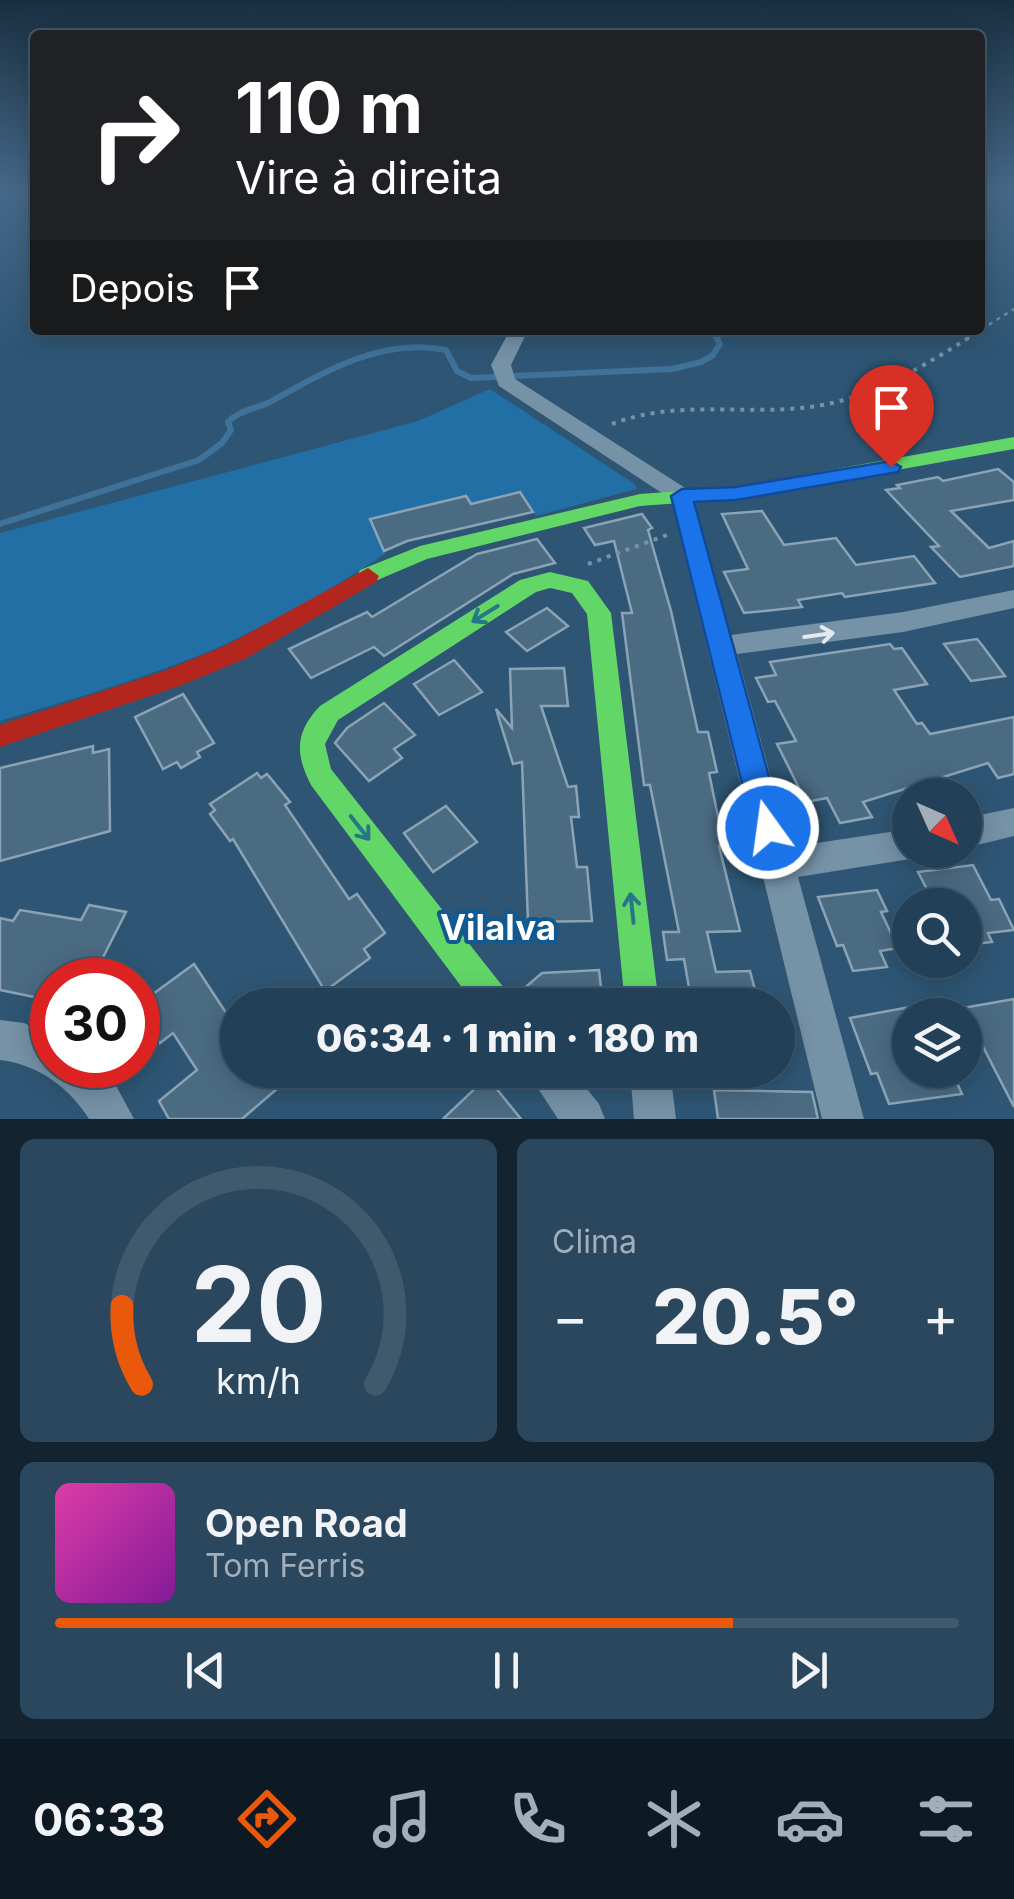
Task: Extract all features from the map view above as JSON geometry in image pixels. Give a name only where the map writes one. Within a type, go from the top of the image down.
[{"type":"street","points":[[516,335],[502,361],[502,374],[515,390],[682,496],[842,1119]]},
{"type":"street","points":[[0,736],[173,678],[236,652],[401,558],[617,504],[736,493],[1010,448]]},
{"type":"street","points":[[483,988],[321,778],[307,750],[308,737],[329,713],[528,586],[550,579],[573,583],[590,593],[600,613],[640,988]]},
{"type":"street","points":[[722,646],[903,622],[1014,600]]},
{"type":"street","points":[[982,829],[1014,822]]},
{"type":"street","points":[[777,865],[892,847]]},
{"type":"street","points":[[0,1040],[30,1046]]},
{"type":"street","points":[[89,1088],[113,1119]]},
{"type":"street","points":[[560,1088],[584,1119]]},
{"type":"street","points":[[652,1088],[655,1119]]},
{"type":"path","points":[[985,328],[1014,310]]},
{"type":"path","points":[[598,442],[598,433],[608,426],[648,414],[714,407],[796,409],[852,400],[974,335]]},
{"type":"path","points":[[591,560],[679,532]]},
{"type":"shaded area","points":[[490,389],[636,485],[636,489],[536,516],[520,492],[471,504],[465,496],[371,518],[385,554],[287,614],[160,670],[0,721],[0,533],[418,421]]},
{"type":"building","points":[[998,469],[1014,482],[1014,500],[951,511],[989,548],[1014,541],[1014,566],[960,577],[931,547],[939,546],[886,490],[938,477],[943,481]]},
{"type":"building","points":[[520,492],[533,512],[407,541],[384,551],[370,519],[466,496],[471,504]]},
{"type":"building","points":[[762,511],[784,545],[836,538],[856,565],[914,556],[935,583],[845,597],[842,593],[798,600],[802,607],[744,613],[724,572],[748,569],[722,514]]},
{"type":"building","points":[[642,514],[652,528],[648,530],[698,732],[708,732],[717,772],[709,773],[720,826],[728,825],[733,846],[719,846],[740,931],[707,932],[716,972],[750,971],[754,988],[689,988],[684,959],[667,960],[663,932],[679,932],[650,785],[644,785],[622,613],[632,613],[614,541],[595,545],[584,528]]},
{"type":"building","points":[[537,539],[555,563],[513,574],[384,656],[374,647],[311,678],[289,649],[367,612],[372,617],[477,554]]},
{"type":"building","points":[[547,608],[568,626],[527,651],[506,632]]},
{"type":"building","points":[[977,639],[1005,676],[971,681],[944,644]]},
{"type":"building","points":[[890,644],[894,649],[902,648],[927,684],[894,690],[917,724],[922,723],[930,734],[1014,717],[1014,774],[998,778],[988,763],[940,778],[892,778],[892,793],[863,802],[872,817],[840,823],[827,798],[806,802],[777,744],[796,741],[775,701],[768,702],[756,678],[776,675],[770,662]]},
{"type":"building","points":[[454,660],[482,692],[439,715],[414,684]]},
{"type":"building","points":[[564,668],[568,706],[541,706],[568,787],[576,786],[579,817],[571,817],[577,867],[587,867],[592,921],[528,922],[522,762],[513,764],[496,709],[512,728],[510,669]]},
{"type":"building","points":[[183,694],[214,743],[197,752],[200,757],[181,768],[177,762],[163,769],[135,717]]},
{"type":"building","points":[[384,703],[415,735],[394,749],[402,758],[369,781],[335,743],[347,728]]},
{"type":"building","points":[[93,746],[93,753],[109,749],[110,831],[0,861],[0,768]]},
{"type":"building","points":[[257,773],[261,778],[267,774],[290,802],[285,805],[349,899],[357,894],[385,933],[364,949],[370,958],[329,988],[323,988],[233,839],[230,841],[210,814],[215,810],[210,804]]},
{"type":"building","points":[[446,806],[477,842],[433,872],[404,833]]},
{"type":"building","points":[[975,868],[991,900],[999,899],[1014,930],[988,933],[992,942],[982,943],[982,888],[926,888],[918,872]]},
{"type":"building","points":[[877,890],[887,911],[881,912],[892,935],[892,949],[880,951],[887,967],[853,971],[843,945],[837,946],[818,897]]},
{"type":"building","points":[[89,905],[126,912],[103,958],[30,958],[30,996],[0,990],[0,918],[13,921],[20,910],[81,920]]},
{"type":"building","points":[[194,964],[220,1004],[220,1088],[278,1088],[242,1119],[169,1119],[159,1101],[197,1070],[173,1033],[160,1043],[160,989]]},
{"type":"building","points":[[599,970],[601,988],[524,988],[542,973]]},
{"type":"building","points":[[1014,999],[1014,1107],[982,1045],[982,1005]]},
{"type":"building","points":[[892,1010],[892,1088],[959,1088],[962,1094],[889,1104],[877,1073],[871,1074],[850,1018]]},
{"type":"building","points":[[475,1088],[496,1088],[521,1119],[443,1119]]},
{"type":"building","points":[[714,1090],[812,1092],[818,1119],[718,1119]]},
{"type":"waterway","points":[[716,335],[718,339]]},
{"type":"waterway","points":[[0,524],[199,460],[222,443],[231,430],[228,422],[238,415],[333,369],[376,353],[422,347],[446,350],[457,371],[471,378],[673,369],[712,356],[720,344],[716,337]]},
{"type":"traffic: fast","points":[[368,576],[420,553],[640,500],[736,493],[1014,443]]},
{"type":"traffic: fast","points":[[483,988],[321,777],[311,751],[313,736],[329,713],[528,586],[550,580],[580,587],[599,613],[640,988]]},
{"type":"traffic: jam","points":[[0,736],[173,678],[236,652],[368,576]]},
{"type":"district","name":"Vilalva","points":[[498,927]]},
{"type":"route","points":[[768,828],[682,496],[736,493],[891,467]]}]
